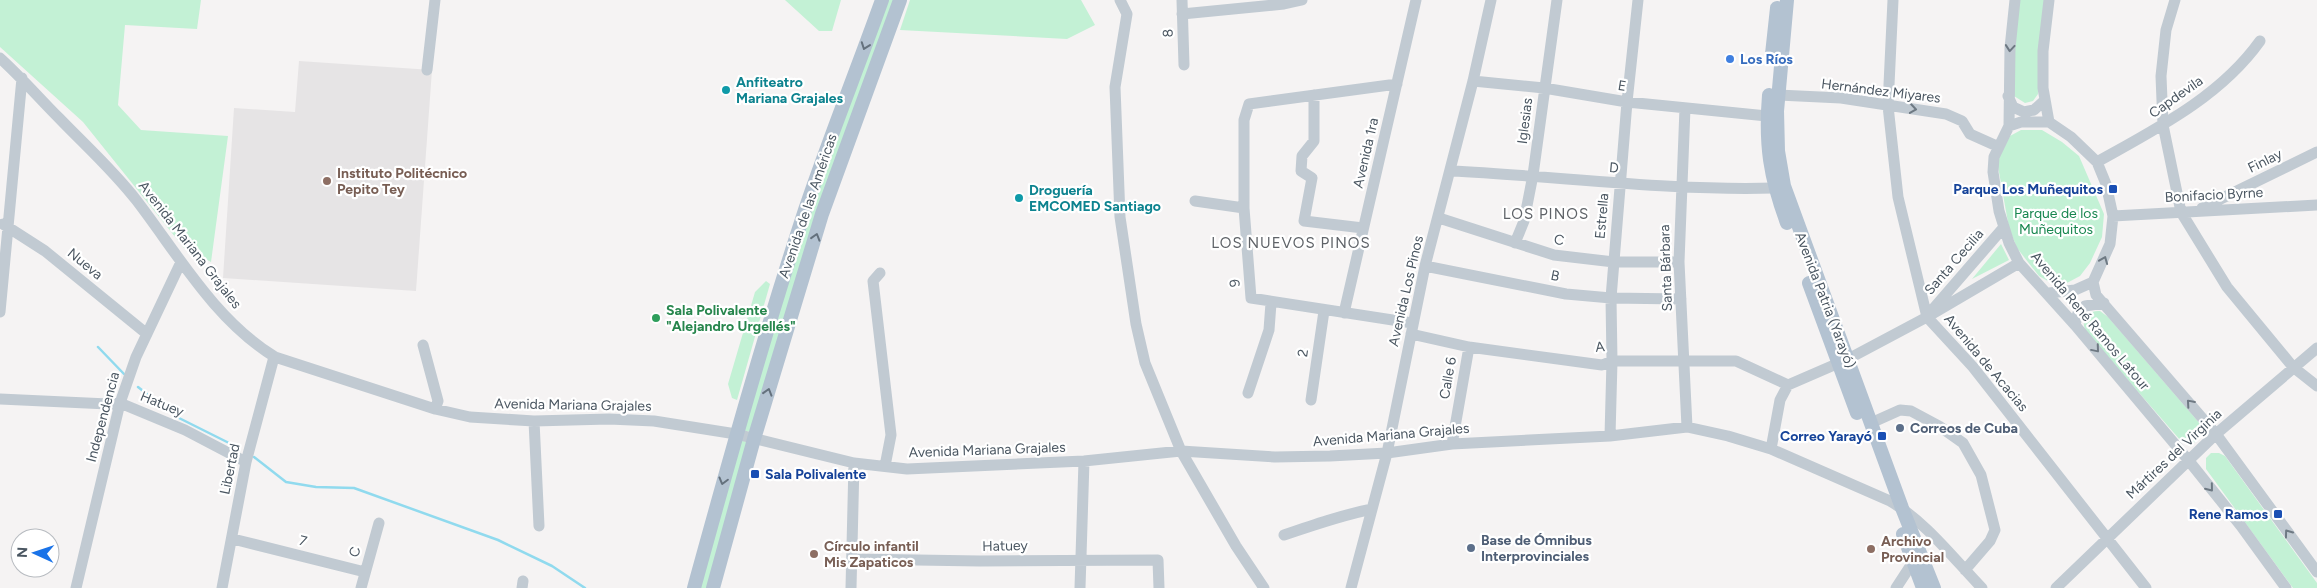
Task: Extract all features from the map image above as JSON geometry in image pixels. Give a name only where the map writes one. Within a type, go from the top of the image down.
[{"type":"main road","name":"Avenida de las Américas","points":[[694,588],[736,434],[806,207],[882,0]]},
{"type":"main road","name":"Avenida de las Américas","points":[[713,588],[754,439],[822,214],[900,0]]},
{"type":"main road","name":"Avenida Patria (Yarayó)","points":[[1778,0],[1778,151],[1784,186],[1843,361],[1871,423],[1896,504]]},
{"type":"main road","name":"Avenida Patria (Yarayó)","points":[[1787,0],[1779,30],[1767,116],[1768,154],[1774,188],[1843,361],[1916,557],[1923,588]]},
{"type":"main road","name":"Avenida Patria (Yarayó)","points":[[1916,557],[1934,588]]},
{"type":"street","points":[[427,70],[435,0]]},
{"type":"street","points":[[1120,0],[1127,14],[1115,87],[1120,217],[1136,324],[1145,363],[1181,451],[1236,546],[1264,588]]},
{"type":"street","name":"8","points":[[1182,0],[1184,66]]},
{"type":"street","points":[[1182,14],[1284,4],[1302,0]]},
{"type":"street","name":"Avenida 1ra","points":[[1344,313],[1416,0]]},
{"type":"street","name":"Avenida Los Pinos","points":[[1352,588],[1387,452],[1425,266],[1451,171],[1491,0]]},
{"type":"street","name":"Iglesias","points":[[1515,243],[1524,221],[1533,175],[1557,0]]},
{"type":"street","name":"Estrella","points":[[1610,436],[1611,298],[1627,102],[1638,0]]},
{"type":"street","name":"Avenida de Acacias","points":[[1893,0],[1888,106],[1898,197],[1927,317],[1973,367],[2146,588]]},
{"type":"street","name":"Avenida René Ramos Latour","points":[[2016,0],[2010,48],[2009,126],[1994,157],[1993,172],[2004,227],[2019,263],[2049,293],[2189,461],[2241,526],[2286,588]]},
{"type":"street","points":[[2009,126],[2021,122],[2049,122],[2043,88],[2043,51],[2049,0]]},
{"type":"street","points":[[2175,0],[2166,30],[2161,76],[2163,125],[2181,212],[2226,287],[2293,367],[2317,386]]},
{"type":"street","name":"Capdevila","points":[[2097,162],[2163,125],[2205,97],[2245,62],[2260,41]]},
{"type":"street","name":"Avenida Mariana Grajales","points":[[0,58],[22,78],[103,162],[136,200],[181,262],[235,327],[255,345],[274,357],[435,409],[470,417],[534,421],[609,419],[654,421],[736,434],[854,463],[906,469],[1084,461],[1181,451],[1275,457],[1387,452],[1452,444],[1610,436],[1687,427],[1771,448],[1896,504],[1939,542],[1982,588]]},
{"type":"street","points":[[0,312],[4,225],[22,78]]},
{"type":"street","name":"E","points":[[1473,81],[1544,88],[1627,102],[1767,116]]},
{"type":"street","points":[[1363,228],[1304,221],[1312,178],[1301,171],[1302,156],[1314,140],[1314,95],[1397,84]]},
{"type":"street","name":"9","points":[[1314,95],[1249,104],[1244,120],[1244,208],[1247,219],[1251,298],[1344,313],[1412,329]]},
{"type":"street","name":"Hernández Miyares","points":[[1778,95],[1841,98],[1946,114],[1962,121],[1970,134],[1999,147]]},
{"type":"street","points":[[2008,95],[2013,107],[2024,112],[2034,110],[2045,100]]},
{"type":"street","name":"Santa Bárbara","points":[[1685,108],[1680,188],[1679,262],[1687,427]]},
{"type":"street","name":"Avenida René Ramos Latour","points":[[2049,122],[2071,137],[2097,162],[2106,184],[2113,216],[2110,244],[2093,282],[2096,295],[2216,434],[2317,572]]},
{"type":"street","name":"Finlay","points":[[2199,210],[2317,152]]},
{"type":"street","name":"D","points":[[1451,171],[1533,175],[1680,188],[1774,188]]},
{"type":"street","points":[[1195,201],[1244,208]]},
{"type":"street","name":"Bonifacio Byrne","points":[[2113,216],[2317,205]]},
{"type":"street","name":"C","points":[[1439,218],[1554,255],[1614,262],[1679,262]]},
{"type":"street","name":"Nueva","points":[[4,225],[45,251],[147,334]]},
{"type":"street","name":"Santa Cecilia","points":[[1927,317],[2004,227]]},
{"type":"street","name":"Independencia","points":[[76,588],[120,403],[147,334],[181,262]]},
{"type":"street","name":"Santa Cecilia","points":[[1788,386],[1843,361],[1927,317],[2019,263]]},
{"type":"street","name":"B","points":[[1425,266],[1566,294],[1611,298],[1681,299]]},
{"type":"street","points":[[880,273],[873,280],[891,435],[885,466]]},
{"type":"street","points":[[2049,293],[2075,290],[2093,282]]},
{"type":"street","points":[[1248,393],[1269,330],[1271,302]]},
{"type":"street","points":[[2075,325],[2078,313],[2085,306],[2104,303]]},
{"type":"street","name":"2","points":[[1311,400],[1324,311]]},
{"type":"street","name":"A","points":[[1412,329],[1469,346],[1602,365],[1612,361],[1736,361],[1788,386]]},
{"type":"street","points":[[424,345],[438,401],[435,409]]},
{"type":"street","name":"Calle 6","points":[[1452,444],[1469,346]]},
{"type":"street","name":"Mártires del Virginia","points":[[2056,588],[2216,434],[2317,348]]},
{"type":"street","name":"Libertad","points":[[222,588],[233,539],[246,462],[274,357]]},
{"type":"street","points":[[1771,448],[1780,400],[1788,386]]},
{"type":"street","name":"Hatuey","points":[[0,398],[120,403],[185,430],[246,462]]},
{"type":"street","points":[[1871,423],[1900,410],[1911,411],[1939,426],[1963,444],[1981,475],[1995,530],[1990,541],[1965,570]]},
{"type":"street","points":[[534,421],[539,526]]},
{"type":"street","points":[[1080,588],[1084,461]]},
{"type":"street","points":[[851,588],[854,463]]},
{"type":"street","points":[[1284,534],[1327,522],[1347,514],[1372,509]]},
{"type":"street","name":"C","points":[[361,588],[379,523]]},
{"type":"street","name":"7","points":[[233,539],[366,572]]},
{"type":"street","points":[[1896,588],[1916,557],[1930,542],[1939,542]]},
{"type":"street","name":"Hatuey","points":[[852,559],[980,561],[1158,560],[1159,588]]},
{"type":"shaded area","name":"Instituto Politécnico Pepito Tey","points":[[299,61],[432,70],[416,291],[223,278],[234,108],[295,112]]},
{"type":"green space","points":[[0,0],[201,0],[197,29],[125,25],[118,105],[141,130],[228,136],[211,262],[184,248],[83,122],[0,47]]},
{"type":"green space","points":[[785,0],[841,0],[832,31],[819,31]]},
{"type":"green space","points":[[887,0],[895,0],[750,432],[742,430],[802,237]]},
{"type":"green space","points":[[910,0],[1081,0],[1095,25],[1067,39],[900,30]]},
{"type":"green space","points":[[2019,0],[2045,0],[2039,52],[2038,94],[2033,101],[2025,103],[2014,96],[2013,49]]},
{"type":"green space","name":"Parque de los Muñequitos","points":[[2021,130],[2042,130],[2062,142],[2079,156],[2104,214],[2102,237],[2090,263],[2080,276],[2065,284],[2053,284],[2039,276],[2017,248],[2009,228],[1997,161],[2010,136]]},
{"type":"green space","points":[[2001,244],[2009,260],[1972,279]]},
{"type":"green space","points":[[766,281],[770,284],[737,400],[732,398],[728,384],[755,292]]},
{"type":"green space","points":[[2100,311],[2108,317],[2202,426],[2201,435],[2196,441],[2185,443],[2181,441],[2086,332],[2084,320],[2088,314]]},
{"type":"green space","points":[[740,440],[747,442],[708,588],[700,588]]},
{"type":"green space","points":[[2211,453],[2219,453],[2225,456],[2317,583],[2317,588],[2293,588],[2206,469],[2206,458]]},
{"type":"waterway","points":[[98,347],[124,374]]},
{"type":"waterway","points":[[138,387],[175,416],[239,448]]},
{"type":"waterway","points":[[254,457],[286,482],[316,487],[354,488],[498,540],[552,566],[585,588]]},
{"type":"place","name":"Los Ríos","points":[[1730,59]]},
{"type":"place","name":"Anfiteatro Mariana Grajales","points":[[726,90]]},
{"type":"place","name":"Instituto Politécnico Pepito Tey","points":[[327,181]]},
{"type":"place","name":"Parque Los Muñequitos","points":[[2113,189]]},
{"type":"place","name":"Droguería EMCOMED Santiago","points":[[1019,198]]},
{"type":"place","name":"Sala Polivalente \"Alejandro Urgellés\"","points":[[656,318]]},
{"type":"place","name":"Correos de Cuba","points":[[1900,428]]},
{"type":"place","name":"Correo Yarayó","points":[[1882,436]]},
{"type":"place","name":"Sala Polivalente","points":[[755,474]]},
{"type":"place","name":"Rene Ramos","points":[[2278,514]]},
{"type":"place","name":"Base de Ómnibus Interprovinciales","points":[[1471,548]]},
{"type":"place","name":"Archivo Provincial","points":[[1871,549]]},
{"type":"place","name":"Círculo infantil Mis Zapaticos","points":[[814,554]]},
{"type":"district","name":"LOS PINOS","points":[[1546,214]]},
{"type":"district","name":"LOS NUEVOS PINOS","points":[[1291,243]]}]
